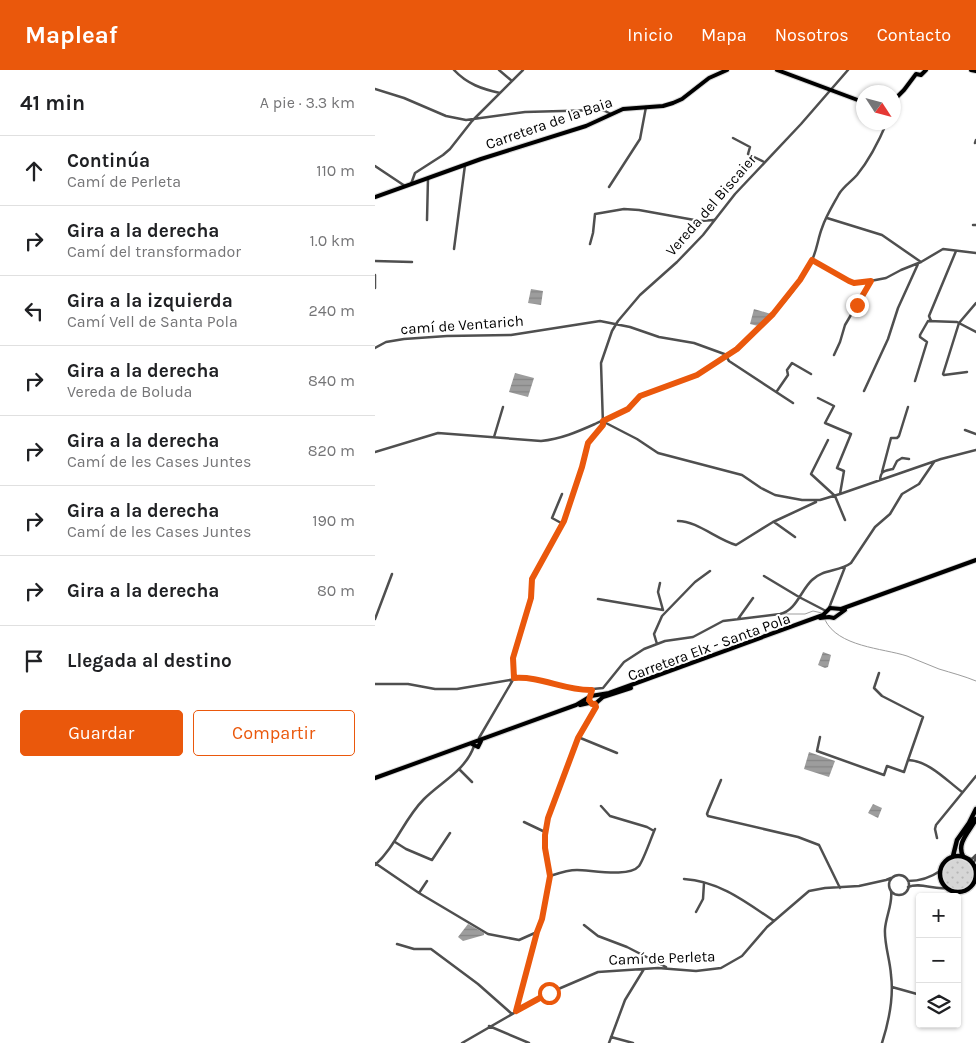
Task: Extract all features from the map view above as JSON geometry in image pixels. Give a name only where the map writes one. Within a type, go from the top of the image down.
[{"type":"highway","points":[[953,856],[957,840],[976,809]]},
{"type":"highway","points":[[965,857],[953,856],[944,862],[940,871],[940,878],[946,888],[952,891],[959,892],[973,887],[976,870],[973,864],[960,851],[963,840],[976,819]]},
{"type":"main road","name":"Carretera de la Baia","points":[[375,197],[465,165],[586,126],[623,109],[663,106],[682,99],[709,78],[727,70]]},
{"type":"main road","points":[[777,70],[856,99]]},
{"type":"main road","points":[[913,70],[916,74],[921,75],[926,70]]},
{"type":"main road","points":[[971,70],[976,71]]},
{"type":"main road","points":[[901,93],[916,74]]},
{"type":"main road","points":[[828,612],[832,608],[836,612],[976,561]]},
{"type":"main road","name":"Carretera Elx - Santa Pola","points":[[480,740],[578,706],[828,612],[834,618],[836,612]]},
{"type":"main road","points":[[375,779],[473,745],[479,746],[480,740],[473,739],[473,745]]},
{"type":"street","points":[[454,70],[466,81],[484,89],[500,93]]},
{"type":"street","points":[[499,70],[512,81]]},
{"type":"street","points":[[411,184],[415,173],[443,155],[472,120],[523,70]]},
{"type":"street","name":"Vereda del Biscaier","points":[[603,421],[601,363],[616,324],[640,295],[686,254],[735,194],[848,70]]},
{"type":"street","points":[[375,89],[446,116],[472,120],[525,112],[599,110],[612,115]]},
{"type":"street","points":[[609,187],[640,139],[646,107]]},
{"type":"street","points":[[375,452],[439,433],[541,442],[555,440],[628,409],[640,396],[697,375],[747,340],[769,319],[800,280],[812,260],[822,229],[843,187],[856,176],[870,156],[883,130]]},
{"type":"street","points":[[733,138],[750,147],[748,154],[764,162]]},
{"type":"street","points":[[455,249],[465,165]]},
{"type":"street","points":[[375,166],[405,186]]},
{"type":"street","points":[[427,220],[428,178]]},
{"type":"street","points":[[590,244],[595,214],[612,210],[639,210],[700,221],[714,220]]},
{"type":"street","points":[[827,218],[882,235],[919,263]]},
{"type":"street","points":[[812,260],[854,283],[886,278],[919,263],[943,249],[976,253]]},
{"type":"street","points":[[931,321],[929,316],[957,250]]},
{"type":"street","points":[[375,261],[412,262]]},
{"type":"street","points":[[864,391],[888,339],[898,308],[919,263]]},
{"type":"street","points":[[375,275],[375,288]]},
{"type":"street","points":[[834,355],[845,325],[871,281]]},
{"type":"street","points":[[967,372],[943,376],[959,324],[976,303]]},
{"type":"street","name":"camí de Ventarich","points":[[375,348],[386,342],[404,339],[511,335],[600,321],[630,326],[659,337],[694,343],[726,356],[729,361],[793,403]]},
{"type":"street","points":[[915,381],[927,342],[920,335],[929,321],[959,324],[976,332]]},
{"type":"street","points":[[777,392],[788,375],[787,370],[792,363],[811,374]]},
{"type":"street","points":[[818,398],[834,406],[825,423],[851,434],[837,468],[844,471],[841,494]]},
{"type":"street","points":[[494,438],[503,407]]},
{"type":"street","points":[[880,481],[889,443],[891,438],[899,436],[909,407]]},
{"type":"street","points":[[603,421],[637,438],[658,453],[742,475],[775,496],[801,500],[820,500]]},
{"type":"street","points":[[480,740],[514,678],[513,658],[531,598],[532,579],[563,524],[588,443],[603,425],[603,421]]},
{"type":"street","points":[[965,430],[976,434]]},
{"type":"street","points":[[828,440],[811,474],[835,496],[845,520]]},
{"type":"street","points":[[678,521],[688,521],[736,545],[773,522],[820,500],[976,450]]},
{"type":"street","points":[[882,472],[883,470],[893,469],[897,461],[902,458],[909,459]]},
{"type":"street","points":[[764,576],[828,612],[845,567],[855,558],[875,527],[890,514],[901,494],[919,484],[934,462]]},
{"type":"street","points":[[562,494],[552,518],[563,524]]},
{"type":"street","points":[[773,522],[795,537]]},
{"type":"street","points":[[375,684],[408,684],[435,689],[457,689],[527,677],[582,690],[603,688],[616,669],[639,651],[657,644],[693,637],[715,625],[738,619],[788,612],[811,580],[823,572],[845,567]]},
{"type":"street","points":[[657,644],[654,634],[664,612],[709,571]]},
{"type":"street","points":[[375,618],[392,574]]},
{"type":"street","points":[[660,583],[658,592],[664,612]]},
{"type":"street","points":[[738,619],[753,598]]},
{"type":"street","points":[[598,599],[664,612]]},
{"type":"street","points":[[820,737],[817,751],[883,775],[887,766],[904,772],[923,716],[882,696],[874,688],[879,672]]},
{"type":"street","points":[[516,1011],[542,919],[550,876],[545,848],[545,832],[548,818],[578,738],[596,707],[594,689]]},
{"type":"street","points":[[578,738],[617,753]]},
{"type":"street","points":[[473,745],[466,761],[420,804],[395,842],[375,864],[488,934],[519,940],[537,932]]},
{"type":"street","points":[[909,760],[928,766],[962,792]]},
{"type":"street","points":[[459,769],[472,782]]},
{"type":"street","points":[[937,838],[936,825],[976,776]]},
{"type":"street","points":[[721,780],[708,811],[708,816],[797,837],[819,845],[840,888]]},
{"type":"street","points":[[550,876],[564,871],[575,870],[610,873],[632,870],[639,866],[654,830],[610,816],[601,806]]},
{"type":"street","points":[[524,822],[545,832]]},
{"type":"street","points":[[395,842],[432,860],[450,833]]},
{"type":"street","points":[[965,857],[972,858],[976,856]]},
{"type":"street","points":[[973,864],[976,856]]},
{"type":"street","points":[[883,1043],[891,1010],[891,973],[885,939],[891,878],[894,875],[902,875],[908,880],[916,881],[940,871]]},
{"type":"street","name":"Camí de Perleta","points":[[462,1043],[489,1026],[563,986],[598,972],[644,969],[696,971],[721,968],[742,956],[774,921],[809,892],[891,878]]},
{"type":"street","points":[[684,879],[699,880],[738,896],[774,921]]},
{"type":"street","points":[[908,880],[909,887]]},
{"type":"street","points":[[419,893],[427,881]]},
{"type":"street","points":[[881,881],[889,885]]},
{"type":"street","points":[[696,912],[703,899],[704,882]]},
{"type":"street","points":[[891,891],[896,894],[903,894],[909,887],[917,884],[937,889],[946,888]]},
{"type":"street","points":[[890,903],[896,894]]},
{"type":"street","points":[[584,925],[598,936],[627,947],[669,969]]},
{"type":"street","points":[[397,944],[414,949],[431,949],[478,984],[512,1014]]},
{"type":"street","points":[[609,1043],[625,1000],[644,969]]},
{"type":"street","points":[[892,987],[916,994]]},
{"type":"street","points":[[489,1026],[529,1043]]},
{"type":"street","points":[[611,1037],[633,1043]]},
{"type":"shaded area","points":[[531,289],[543,291],[541,305],[528,303]]},
{"type":"shaded area","points":[[754,309],[771,314],[758,326],[750,324]]},
{"type":"shaded area","points":[[515,373],[534,378],[528,397],[509,392]]},
{"type":"shaded area","points":[[823,652],[831,655],[828,667],[825,668],[818,665]]},
{"type":"shaded area","points":[[809,752],[835,761],[829,777],[804,769]]},
{"type":"shaded area","points":[[873,804],[882,808],[878,818],[868,813]]},
{"type":"shaded area","points":[[957,859],[963,860],[968,864],[972,869],[972,881],[968,886],[963,890],[957,891],[951,890],[946,886],[942,881],[941,875],[942,869],[946,864],[951,860]]},
{"type":"shaded area","points":[[468,924],[484,933],[484,935],[463,941],[458,937]]},
{"type":"waterway","points":[[784,614],[805,614],[813,611],[822,613]]},
{"type":"waterway","points":[[825,620],[831,629],[850,641],[907,656],[976,681]]},
{"type":"route","points":[[549,993],[516,1011],[542,919],[550,876],[545,848],[548,818],[568,761],[585,724],[596,707],[589,700],[592,690],[582,690],[527,677],[514,678],[513,658],[532,594],[532,579],[564,521],[588,443],[603,425],[603,421],[628,409],[640,396],[649,391],[697,375],[737,349],[773,314],[800,280],[812,260],[854,283],[871,281],[857,305]]}]
